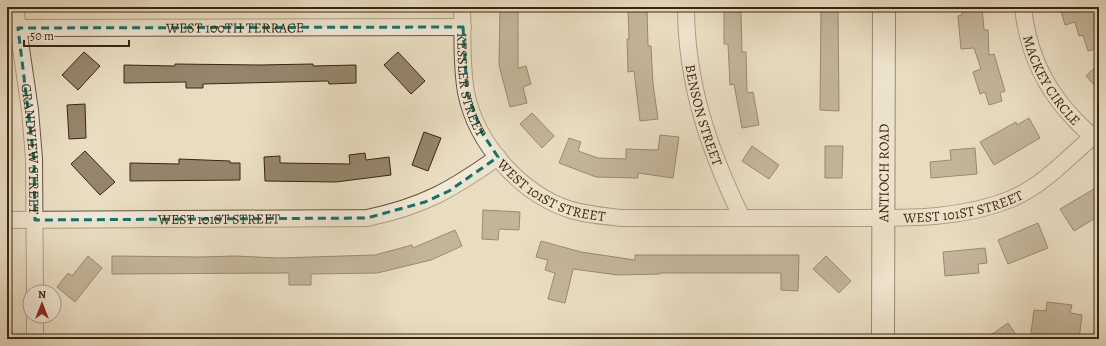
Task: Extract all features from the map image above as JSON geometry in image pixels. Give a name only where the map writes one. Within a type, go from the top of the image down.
[{"type":"main road","name":"ANTIOCH ROAD","points":[[883,339],[884,7]]},
{"type":"street","name":"GRANDVIEW STREET","points":[[15,7],[12,28],[30,110],[34,159],[35,284]]},
{"type":"street","name":"KESSLER STREET","points":[[462,7],[464,73],[467,93],[482,133],[498,157]]},
{"type":"street","name":"BENSON STREET","points":[[686,7],[689,56],[698,101],[710,147],[742,218]]},
{"type":"street","name":"MACKEY CIRCLE","points":[[1023,7],[1024,22],[1034,56],[1047,85],[1069,115],[1096,139]]},
{"type":"street","name":"WEST 100TH TERRACE","points":[[12,28],[463,27]]},
{"type":"street","name":"WEST 101ST STREET","points":[[7,220],[367,218],[397,212],[425,202],[448,191],[498,157],[510,172],[543,196],[570,210],[592,215],[622,218],[884,218],[953,215],[985,208],[1012,198],[1032,188],[1096,139]]},
{"type":"street","points":[[35,324],[35,339]]},
{"type":"highlighted area","points":[[463,27],[467,93],[482,133],[498,157],[449,191],[425,202],[367,218],[35,220],[34,159],[18,28]]},
{"type":"building","points":[[500,7],[518,7],[518,68],[526,66],[531,84],[523,87],[527,103],[510,107],[499,65]]},
{"type":"building","points":[[628,7],[647,7],[648,46],[651,46],[653,84],[658,119],[640,121],[634,71],[628,72]]},
{"type":"building","points":[[821,7],[838,7],[839,111],[820,110]]},
{"type":"building","points":[[962,7],[982,7],[984,30],[988,30],[989,55],[994,54],[1005,91],[1000,93],[1002,101],[989,105],[985,92],[980,94],[973,72],[981,69],[974,48],[961,49],[958,16],[962,15]]},
{"type":"building","points":[[1060,7],[1081,7],[1082,12],[1097,8],[1099,16],[1099,48],[1088,51],[1083,35],[1079,36],[1075,22],[1065,25]]},
{"type":"building","points":[[724,11],[741,11],[742,52],[746,52],[747,93],[753,92],[759,125],[742,128],[734,84],[730,85],[728,44],[724,44]]},
{"type":"building","points":[[84,52],[100,66],[78,90],[62,75]]},
{"type":"building","points":[[398,52],[425,81],[411,94],[384,65]]},
{"type":"building","points":[[175,64],[313,64],[313,66],[356,65],[356,83],[329,84],[328,81],[203,84],[203,88],[186,88],[186,82],[124,83],[124,65],[175,66]]},
{"type":"building","points":[[1099,64],[1099,90],[1086,76]]},
{"type":"building","points":[[85,104],[86,138],[69,139],[67,105]]},
{"type":"building","points":[[532,113],[554,136],[542,148],[520,124]]},
{"type":"building","points":[[1029,118],[1040,138],[994,165],[980,142],[1016,122],[1017,125]]},
{"type":"building","points":[[424,132],[441,138],[428,171],[412,165]]},
{"type":"building","points":[[660,135],[679,137],[673,178],[638,173],[638,178],[596,177],[559,163],[569,138],[581,142],[578,151],[598,158],[626,159],[626,149],[658,150]]},
{"type":"building","points":[[752,146],[779,165],[769,179],[742,161]]},
{"type":"building","points":[[825,146],[843,146],[842,178],[825,178]]},
{"type":"building","points":[[975,148],[977,174],[931,178],[930,162],[951,160],[950,150]]},
{"type":"building","points":[[85,151],[115,182],[100,195],[71,164]]},
{"type":"building","points":[[365,153],[366,160],[389,157],[391,175],[336,182],[265,181],[264,157],[280,156],[280,163],[350,164],[349,155]]},
{"type":"building","points":[[179,159],[230,161],[230,163],[240,163],[240,180],[130,181],[130,163],[179,164]]},
{"type":"building","points":[[1099,186],[1099,216],[1074,231],[1060,209]]},
{"type":"building","points":[[483,210],[520,212],[519,230],[499,229],[498,240],[482,239]]},
{"type":"building","points":[[1038,223],[1048,248],[1008,264],[998,240]]},
{"type":"building","points":[[455,230],[462,246],[431,260],[377,273],[311,274],[311,285],[289,285],[289,273],[112,274],[112,256],[235,256],[279,258],[375,255],[412,245],[413,248]]},
{"type":"building","points":[[541,241],[581,252],[635,260],[635,255],[799,255],[798,291],[781,290],[781,273],[660,273],[618,275],[573,269],[565,303],[548,299],[555,273],[545,270],[548,260],[536,257]]},
{"type":"building","points":[[985,248],[987,263],[978,264],[979,273],[945,276],[943,252]]},
{"type":"building","points":[[88,256],[102,268],[75,302],[62,291],[62,284],[59,284],[68,273],[72,276]]},
{"type":"building","points":[[826,256],[851,281],[839,293],[813,269]]},
{"type":"building","points":[[1047,302],[1072,305],[1070,313],[1082,315],[1079,339],[1031,333],[1034,310],[1046,311]]},
{"type":"building","points":[[1008,323],[1019,339],[985,339]]}]
